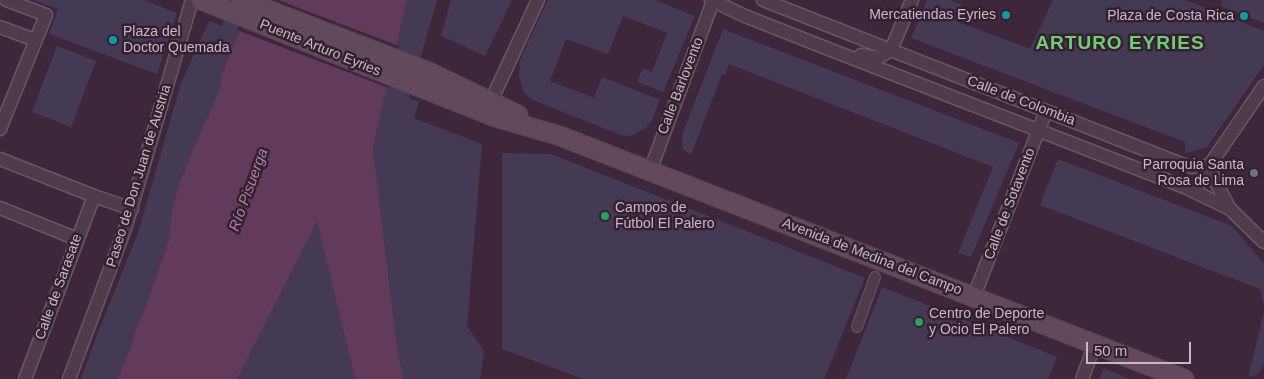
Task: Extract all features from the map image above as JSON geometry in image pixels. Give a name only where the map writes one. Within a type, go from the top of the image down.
[{"type":"main road","name":"Puente Arturo Eyries","points":[[200,0],[426,81]]},
{"type":"main road","name":"Puente Arturo Eyries","points":[[242,0],[426,81]]},
{"type":"main road","name":"Avenida de Medina del Campo","points":[[426,81],[491,101],[560,136]]},
{"type":"main road","name":"Avenida de Medina del Campo","points":[[426,81],[495,117],[560,136],[1184,379]]},
{"type":"street","points":[[0,129],[46,15],[6,0]]},
{"type":"street","name":"Paseo de Don Juan de Austria","points":[[68,379],[132,209],[192,0]]},
{"type":"street","points":[[491,101],[538,0]]},
{"type":"street","name":"Calle de Colombia","points":[[713,0],[745,16],[1187,188],[1230,209]]},
{"type":"street","name":"Calle Barlovento","points":[[650,171],[713,0]]},
{"type":"street","name":"Calle de Colombia","points":[[763,0],[1179,163],[1191,167],[1209,166],[1230,209],[1264,242]]},
{"type":"street","points":[[834,28],[830,49],[847,50],[873,58],[883,56],[891,50],[912,0]]},
{"type":"street","points":[[0,27],[35,40]]},
{"type":"street","points":[[1187,188],[1197,186],[1205,177],[1209,166],[1264,86]]},
{"type":"street","name":"Calle de Sotavento","points":[[974,296],[1046,111]]},
{"type":"street","points":[[0,159],[132,209]]},
{"type":"street","name":"Calle de Sarasate","points":[[25,379],[94,196]]},
{"type":"street","points":[[0,208],[77,239]]},
{"type":"street","points":[[856,327],[875,277]]},
{"type":"street","points":[[1082,379],[1095,344]]},
{"type":"shaded area","name":"Plaza del Doctor Quemada","points":[[33,0],[144,0],[177,13],[157,74],[49,34],[58,9]]},
{"type":"shaded area","points":[[230,0],[248,0],[239,32],[221,75],[221,84],[200,133],[171,215],[169,239],[130,349],[117,379],[81,379],[138,233],[181,83],[209,21],[222,26]]},
{"type":"shaded area","points":[[407,0],[437,0],[409,98],[419,102],[414,118],[482,144],[467,326],[484,351],[480,379],[403,379],[395,332],[373,147]]},
{"type":"shaded area","points":[[451,0],[512,0],[485,56],[441,36]]},
{"type":"shaded area","points":[[548,0],[655,0],[695,16],[663,92],[637,82],[643,68],[652,72],[667,33],[623,16],[608,54],[566,39],[550,81],[594,98],[602,77],[660,100],[651,122],[646,128],[631,136],[621,135],[533,100],[524,93],[519,77],[520,60]]},
{"type":"shaded area","points":[[927,0],[950,0],[962,5],[956,21],[1030,49],[1053,0],[1185,0],[1264,31],[1264,65],[1207,147],[1185,153],[1185,142],[911,38]]},
{"type":"shaded area","points":[[1223,0],[1264,0],[1264,23],[1221,6]]},
{"type":"shaded area","points":[[723,29],[1019,143],[971,257],[958,253],[993,167],[729,64],[725,75],[722,74],[691,155],[683,149],[682,135]]},
{"type":"shaded area","points":[[57,46],[96,61],[71,127],[32,112]]},
{"type":"shaded area","name":"Campos de Fútbol El Palero","points":[[502,153],[551,154],[865,278],[824,379],[583,379],[502,349]]},
{"type":"shaded area","points":[[1058,159],[1232,226],[1264,264],[1264,305],[1260,289],[1040,205]]},
{"type":"shaded area","points":[[317,220],[355,379],[237,379]]},
{"type":"shaded area","name":"Centro de Deporte y Ocio El Palero","points":[[882,287],[1057,357],[1048,379],[846,379]]},
{"type":"shaded area","points":[[1264,312],[1264,365],[1257,375],[1248,377]]},
{"type":"shaded area","points":[[1104,368],[1129,379],[1099,379]]},
{"type":"water","name":"Río Pisuerga","points":[[248,0],[407,0],[373,147],[395,332],[403,379],[355,379],[317,221],[237,379],[117,379],[146,306],[169,239],[171,215],[179,185],[221,84],[221,75],[239,32]]},
{"type":"pier","points":[[245,0],[278,0],[399,46],[389,88],[237,30]]},
{"type":"place","name":"Mercatiendas Eyries","points":[[1006,15]]},
{"type":"place","name":"Plaza de Costa Rica","points":[[1244,16]]},
{"type":"place","name":"Plaza del Doctor Quemada","points":[[113,40]]},
{"type":"place","name":"Parroquia Santa Rosa de Lima","points":[[1254,173]]},
{"type":"place","name":"Campos de Fútbol El Palero","points":[[605,216]]},
{"type":"place","name":"Centro de Deporte y Ocio El Palero","points":[[919,322]]},
{"type":"district","name":"ARTURO EYRIES","points":[[1120,44]]}]
